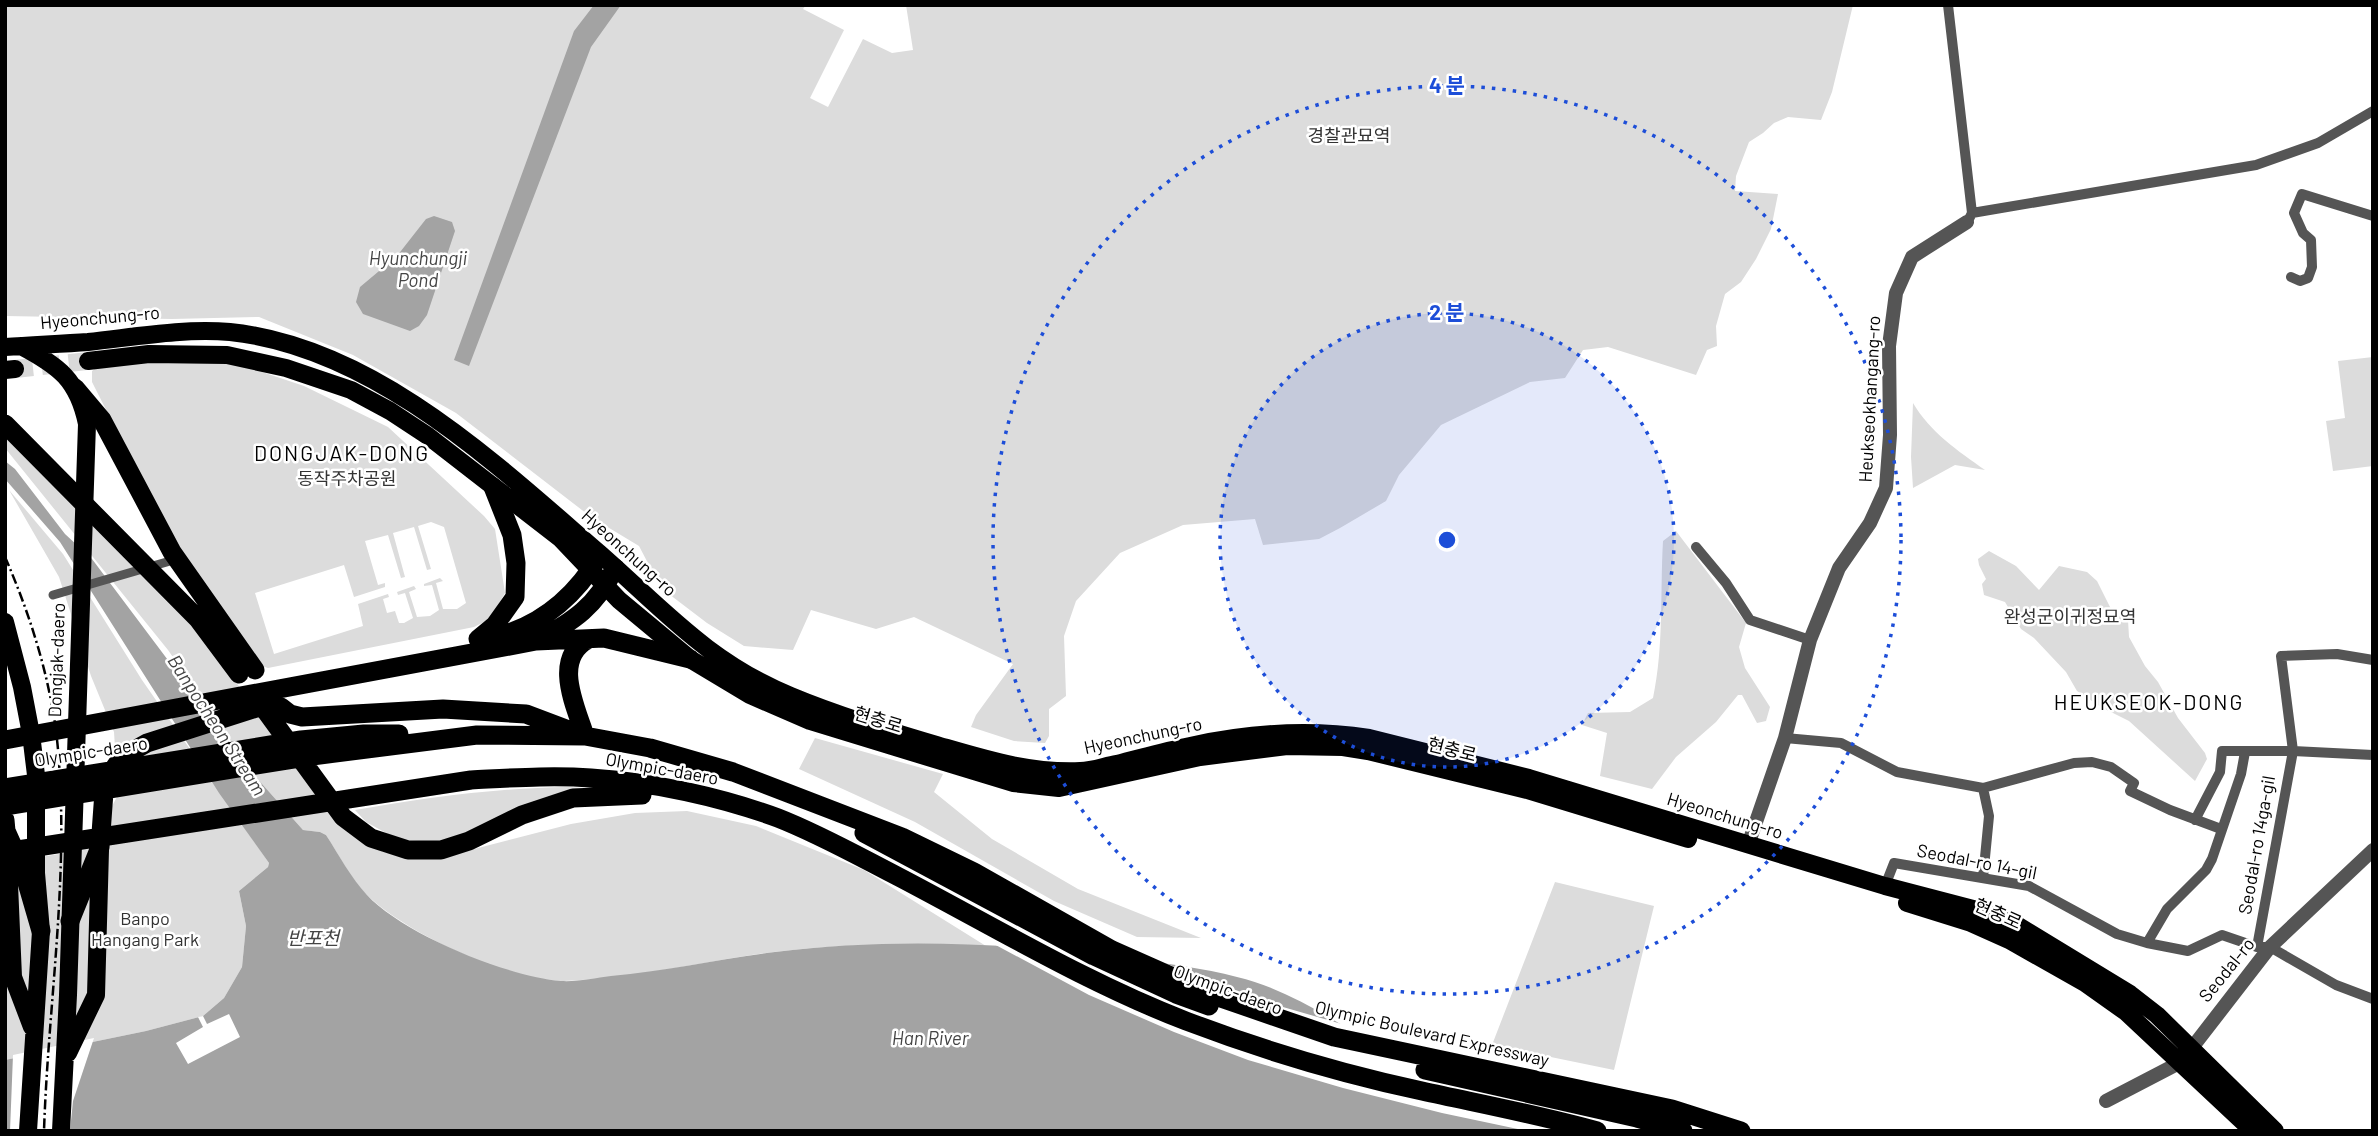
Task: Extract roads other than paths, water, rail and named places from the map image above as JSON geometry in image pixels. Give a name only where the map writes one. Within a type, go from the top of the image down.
[{"type":"highway","points":[[5,424],[247,672],[172,552],[102,420],[75,388]]},
{"type":"highway","points":[[476,641],[495,625],[515,597],[516,563],[512,535],[493,487]]},
{"type":"highway","points":[[537,642],[574,620],[595,601],[606,587],[602,564]]},
{"type":"highway","points":[[226,695],[505,635],[551,612],[602,564]]},
{"type":"highway","points":[[5,728],[100,716],[359,675],[537,642],[604,638],[690,659]]},
{"type":"highway","points":[[585,736],[568,683],[574,652],[589,639]]},
{"type":"highway","points":[[70,921],[100,847],[104,792],[110,774],[122,757],[147,743],[266,709],[359,675]]},
{"type":"highway","points":[[266,709],[302,717],[443,709],[526,713],[585,736]]},
{"type":"highway","points":[[266,709],[343,817],[371,838],[408,850],[441,850],[469,841],[522,815],[573,798],[629,794],[714,799]]},
{"type":"highway","points":[[5,740],[100,716]]},
{"type":"highway","name":"Olympic-daero","points":[[5,788],[139,774],[306,748],[477,735],[585,736],[649,748],[733,772],[902,837],[1105,962],[1176,994],[1259,1025],[1352,1053],[1637,1118],[1683,1131]]},
{"type":"highway","points":[[5,806],[139,774]]},
{"type":"highway","name":"Olympic-daero","points":[[5,852],[471,780],[530,776],[592,778],[714,799],[779,819],[857,855],[1084,976],[1186,1021],[1342,1071],[1597,1131]]},
{"type":"highway","points":[[5,820],[6,831],[23,869],[41,931]]},
{"type":"highway","name":"Olympic Boulevard Expressway","points":[[970,880],[1124,955],[1218,997],[1334,1037],[1672,1109],[1741,1131]]},
{"type":"main road","name":"Hyeonchung-ro","points":[[13,347],[197,331],[229,332],[260,337],[320,355],[357,370],[438,422],[489,461],[602,564],[696,642],[747,676],[845,716],[1014,767],[1085,771],[1202,743],[1284,733],[1346,734],[1529,778],[1885,886],[1973,909],[2015,925],[2130,994],[2157,1015],[2186,1055],[2275,1131]]},
{"type":"main road","name":"Dongjak-daero","points":[[13,347],[56,367],[75,388],[83,405],[87,424],[61,1131]]},
{"type":"main road","name":"Hyeonchung-ro","points":[[88,361],[149,354],[227,355],[315,376],[351,390],[428,436],[572,548],[602,564]]},
{"type":"main road","name":"현충로","points":[[606,587],[690,659],[750,695],[810,721],[1013,783],[1059,788],[1200,758],[1287,746],[1343,747],[1527,790],[1971,923],[2009,940],[2084,983],[2186,1055],[2253,1131]]},
{"type":"main road","name":"Dongjak-daero","points":[[5,622],[22,687],[33,748],[37,817],[36,873],[41,931],[27,1131]]},
{"type":"main road","points":[[6,831],[13,977],[33,1032]]},
{"type":"main road","points":[[63,1063],[96,995],[100,847]]},
{"type":"street","points":[[1948,5],[1970,217],[2256,165],[2318,142],[2373,111]]},
{"type":"street","points":[[2291,277],[2300,281],[2308,278],[2312,267],[2311,240],[2303,233],[2294,213],[2302,194],[2373,216]]},
{"type":"street","name":"Heukseokhangang-ro","points":[[1748,845],[1785,738],[1810,640],[1839,568],[1870,523],[1886,488],[1890,435],[1890,338],[1896,293],[1912,257],[1970,217]]},
{"type":"street","points":[[1696,547],[1726,583],[1750,620],[1810,640]]},
{"type":"street","points":[[53,595],[186,557]]},
{"type":"street","name":"Seodal-ro 14ga-gil","points":[[2263,947],[2292,751],[2281,656],[2337,654],[2373,660]]},
{"type":"street","points":[[1785,738],[1841,743],[1897,772],[1983,788],[2074,763],[2092,762],[2111,767],[2134,783],[2130,791],[2221,829]]},
{"type":"street","points":[[2195,820],[2220,772],[2222,751],[2373,755]]},
{"type":"street","points":[[2147,943],[2166,909],[2206,870],[2212,859],[2241,774],[2245,752]]},
{"type":"street","points":[[1983,788],[1989,816],[1983,878]]},
{"type":"street","name":"Seodal-ro","points":[[2106,1101],[2186,1055],[2239,986],[2263,947],[2373,850]]},
{"type":"street","name":"Seodal-ro 14-gil","points":[[1885,886],[1894,863],[2029,886],[2117,934],[2189,951],[2221,935],[2263,947],[2336,985],[2373,999]]},
{"type":"water","points":[[594,5],[621,5],[591,47],[469,366],[454,360],[574,31]]},
{"type":"water","name":"Hyunchungji Pond","points":[[434,216],[452,222],[455,231],[427,315],[419,326],[410,331],[363,314],[356,302],[360,287],[397,256],[426,219]]},
{"type":"water","name":"Han River","points":[[5,461],[15,469],[65,534],[92,559],[255,776],[303,830],[326,835],[356,881],[383,910],[430,938],[486,962],[539,978],[567,981],[819,947],[909,943],[1090,953],[1211,971],[1253,981],[1299,1001],[1357,1034],[1732,1131],[5,1131],[5,1060],[146,1031],[203,1016],[224,998],[242,967],[246,926],[239,891],[268,867],[269,863],[219,793],[60,542],[5,479]]},
{"type":"tunnel","points":[[15,369],[88,361]]},
{"type":"railway","points":[[5,557],[25,606],[48,684],[59,763],[61,855],[44,1131]]},
{"type":"district","name":"DONGJAK-DONG","points":[[342,454]]},
{"type":"district","name":"HEUKSEOK-DONG","points":[[2149,703]]},
{"type":"park label","name":"경찰관묘역","points":[[1349,136]]},
{"type":"park label","name":"동작주차공원","points":[[347,479]]},
{"type":"park label","name":"완성군이귀정묘역","points":[[2070,617]]},
{"type":"park label","name":"Banpo Hangang Park","points":[[145,929]]},
{"type":"water label","name":"Banpocheon Stream","points":[[217,725]]},
{"type":"water label","name":"반포천","points":[[313,938]]}]
